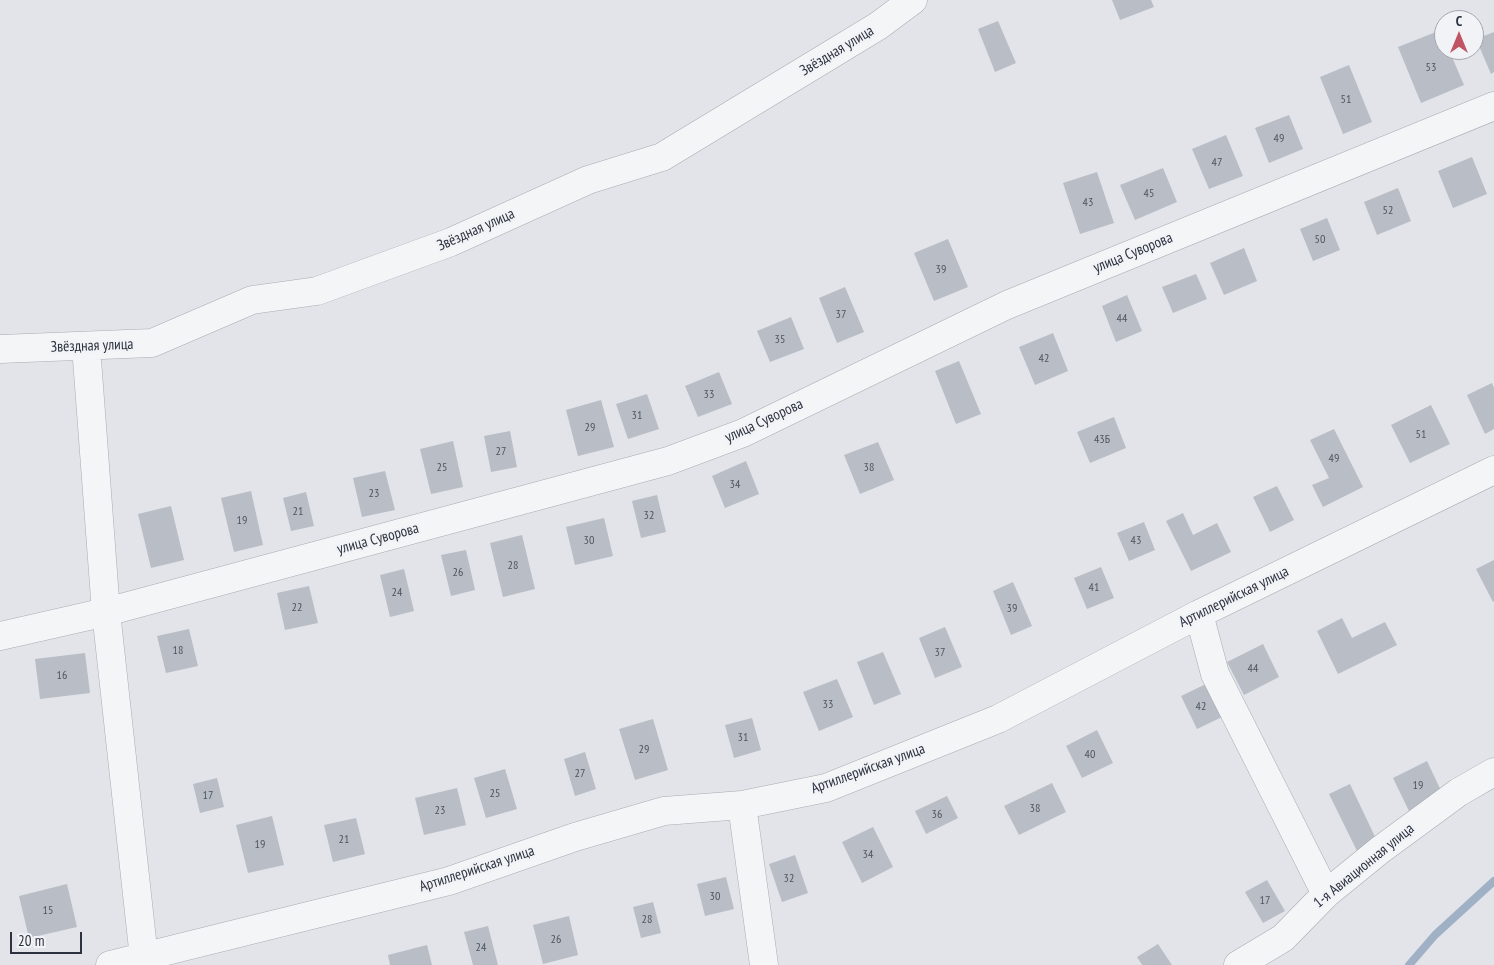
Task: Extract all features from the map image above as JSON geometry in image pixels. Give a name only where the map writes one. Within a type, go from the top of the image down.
[{"type":"street","name":"Звёздная улица","points":[[0,349],[152,343],[252,300],[318,291],[451,242],[588,180],[662,157],[878,26],[913,0]]},
{"type":"street","name":"улица Суворова","points":[[0,636],[106,612],[668,461],[743,433],[1007,305],[1494,106]]},
{"type":"street","points":[[86,346],[106,612],[144,958]]},
{"type":"street","name":"Артиллерийская улица","points":[[110,965],[448,881],[575,837],[664,812],[742,805],[826,788],[998,719],[1199,614],[1494,470]]},
{"type":"street","points":[[1199,614],[1215,674],[1326,894]]},
{"type":"street","name":"1-я Авиационная улица","points":[[1238,965],[1283,938],[1326,894],[1380,850],[1458,792],[1494,772]]},
{"type":"street","points":[[742,805],[764,965]]},
{"type":"building","points":[[1112,0],[1151,0],[1154,7],[1120,20]]},
{"type":"building","points":[[998,21],[1016,63],[995,72],[978,29]]},
{"type":"building","points":[[1494,32],[1494,72],[1491,74],[1484,58],[1484,36]]},
{"type":"building","points":[[1434,33],[1434,60],[1453,60],[1464,85],[1421,103],[1398,47]]},
{"type":"building","points":[[1349,65],[1372,122],[1343,134],[1320,77]]},
{"type":"building","points":[[1289,115],[1303,149],[1269,163],[1255,128]]},
{"type":"building","points":[[1226,135],[1243,176],[1209,189],[1192,149]]},
{"type":"building","points":[[1472,157],[1487,194],[1453,208],[1438,171]]},
{"type":"building","points":[[1163,168],[1177,202],[1135,220],[1120,185]]},
{"type":"building","points":[[1097,172],[1114,223],[1080,234],[1063,183]]},
{"type":"building","points":[[1398,188],[1411,221],[1377,235],[1364,202]]},
{"type":"building","points":[[1327,218],[1340,250],[1313,261],[1300,229]]},
{"type":"building","points":[[948,239],[968,287],[934,301],[914,253]]},
{"type":"building","points":[[1244,248],[1257,281],[1224,295],[1210,263]]},
{"type":"building","points":[[1196,274],[1207,299],[1173,313],[1162,287]]},
{"type":"building","points":[[845,287],[864,332],[837,343],[819,298]]},
{"type":"building","points":[[1127,295],[1142,331],[1116,342],[1102,306]]},
{"type":"building","points":[[791,317],[804,349],[770,362],[757,331]]},
{"type":"building","points":[[1053,333],[1068,371],[1035,385],[1019,347]]},
{"type":"building","points":[[959,361],[981,414],[956,424],[935,371]]},
{"type":"building","points":[[719,372],[732,404],[698,417],[685,386]]},
{"type":"building","points":[[1492,383],[1494,388],[1494,429],[1485,434],[1467,395]]},
{"type":"building","points":[[647,394],[659,429],[628,439],[616,404]]},
{"type":"building","points":[[601,400],[614,447],[578,456],[566,410]]},
{"type":"building","points":[[1431,405],[1450,444],[1410,463],[1391,425]]},
{"type":"building","points":[[1114,417],[1126,448],[1090,463],[1077,432]]},
{"type":"building","points":[[1334,429],[1363,487],[1323,507],[1312,485],[1329,478],[1310,440]]},
{"type":"building","points":[[510,431],[517,467],[491,472],[484,436]]},
{"type":"building","points":[[453,441],[463,487],[431,494],[420,449]]},
{"type":"building","points":[[878,442],[894,480],[860,494],[844,455]]},
{"type":"building","points":[[746,461],[759,494],[725,508],[712,476]]},
{"type":"building","points":[[385,471],[395,510],[362,517],[353,478]]},
{"type":"building","points":[[1277,486],[1294,520],[1270,532],[1253,497]]},
{"type":"building","points":[[251,491],[263,545],[234,552],[221,498]]},
{"type":"building","points":[[306,492],[314,526],[291,531],[283,498]]},
{"type":"building","points":[[657,495],[666,532],[641,538],[632,501]]},
{"type":"building","points":[[171,506],[184,560],[151,568],[138,514]]},
{"type":"building","points":[[1183,513],[1193,535],[1217,523],[1231,552],[1191,571],[1166,521]]},
{"type":"building","points":[[604,518],[613,556],[575,565],[566,527]]},
{"type":"building","points":[[1144,522],[1155,550],[1129,561],[1117,533]]},
{"type":"building","points":[[522,535],[535,589],[503,597],[490,543]]},
{"type":"building","points":[[466,550],[475,590],[451,596],[441,555]]},
{"type":"building","points":[[1494,560],[1494,601],[1493,602],[1476,569]]},
{"type":"building","points":[[1101,567],[1114,598],[1087,609],[1074,578]]},
{"type":"building","points":[[404,569],[414,611],[390,617],[380,575]]},
{"type":"building","points":[[1013,582],[1032,626],[1011,635],[993,591]]},
{"type":"building","points":[[309,586],[318,623],[285,630],[277,593]]},
{"type":"building","points":[[1342,618],[1352,638],[1385,622],[1397,645],[1338,674],[1317,631]]},
{"type":"building","points":[[945,627],[962,667],[935,678],[919,638]]},
{"type":"building","points":[[189,629],[198,666],[166,673],[157,636]]},
{"type":"building","points":[[1263,644],[1279,677],[1244,695],[1227,662]]},
{"type":"building","points":[[883,652],[901,694],[874,705],[857,662]]},
{"type":"building","points":[[85,653],[90,693],[40,699],[35,659]]},
{"type":"building","points":[[837,679],[853,717],[819,731],[803,692]]},
{"type":"building","points":[[1206,684],[1222,717],[1197,729],[1181,696]]},
{"type":"building","points":[[752,718],[761,750],[734,758],[725,725]]},
{"type":"building","points":[[653,719],[668,770],[635,780],[619,729]]},
{"type":"building","points":[[1097,730],[1113,763],[1082,778],[1066,746]]},
{"type":"building","points":[[585,752],[596,789],[575,796],[564,759]]},
{"type":"building","points":[[1427,761],[1443,795],[1409,811],[1393,778]]},
{"type":"building","points":[[505,769],[517,809],[486,818],[474,778]]},
{"type":"building","points":[[217,778],[224,807],[200,813],[193,784]]},
{"type":"building","points":[[1052,783],[1066,812],[1019,835],[1004,806]]},
{"type":"building","points":[[1350,784],[1377,841],[1357,851],[1329,794]]},
{"type":"building","points":[[457,788],[466,825],[424,835],[415,798]]},
{"type":"building","points":[[947,796],[958,818],[926,834],[915,811]]},
{"type":"building","points":[[272,816],[284,865],[248,873],[236,825]]},
{"type":"building","points":[[356,818],[365,854],[333,862],[324,825]]},
{"type":"building","points":[[873,827],[893,867],[862,883],[842,842]]},
{"type":"building","points":[[795,855],[808,893],[782,902],[769,864]]},
{"type":"building","points":[[726,877],[734,909],[705,916],[697,884]]},
{"type":"building","points":[[1267,880],[1285,911],[1263,923],[1245,892]]},
{"type":"building","points":[[67,884],[77,927],[29,938],[19,896]]},
{"type":"building","points":[[653,902],[661,933],[641,938],[633,907]]},
{"type":"building","points":[[569,916],[578,955],[543,964],[533,925]]},
{"type":"building","points":[[488,926],[498,965],[473,965],[464,932]]},
{"type":"building","points":[[1158,944],[1172,965],[1142,965],[1137,957]]},
{"type":"building","points":[[427,945],[432,965],[390,965],[388,955]]},
{"type":"waterway","points":[[1409,965],[1435,935],[1494,881]]}]
